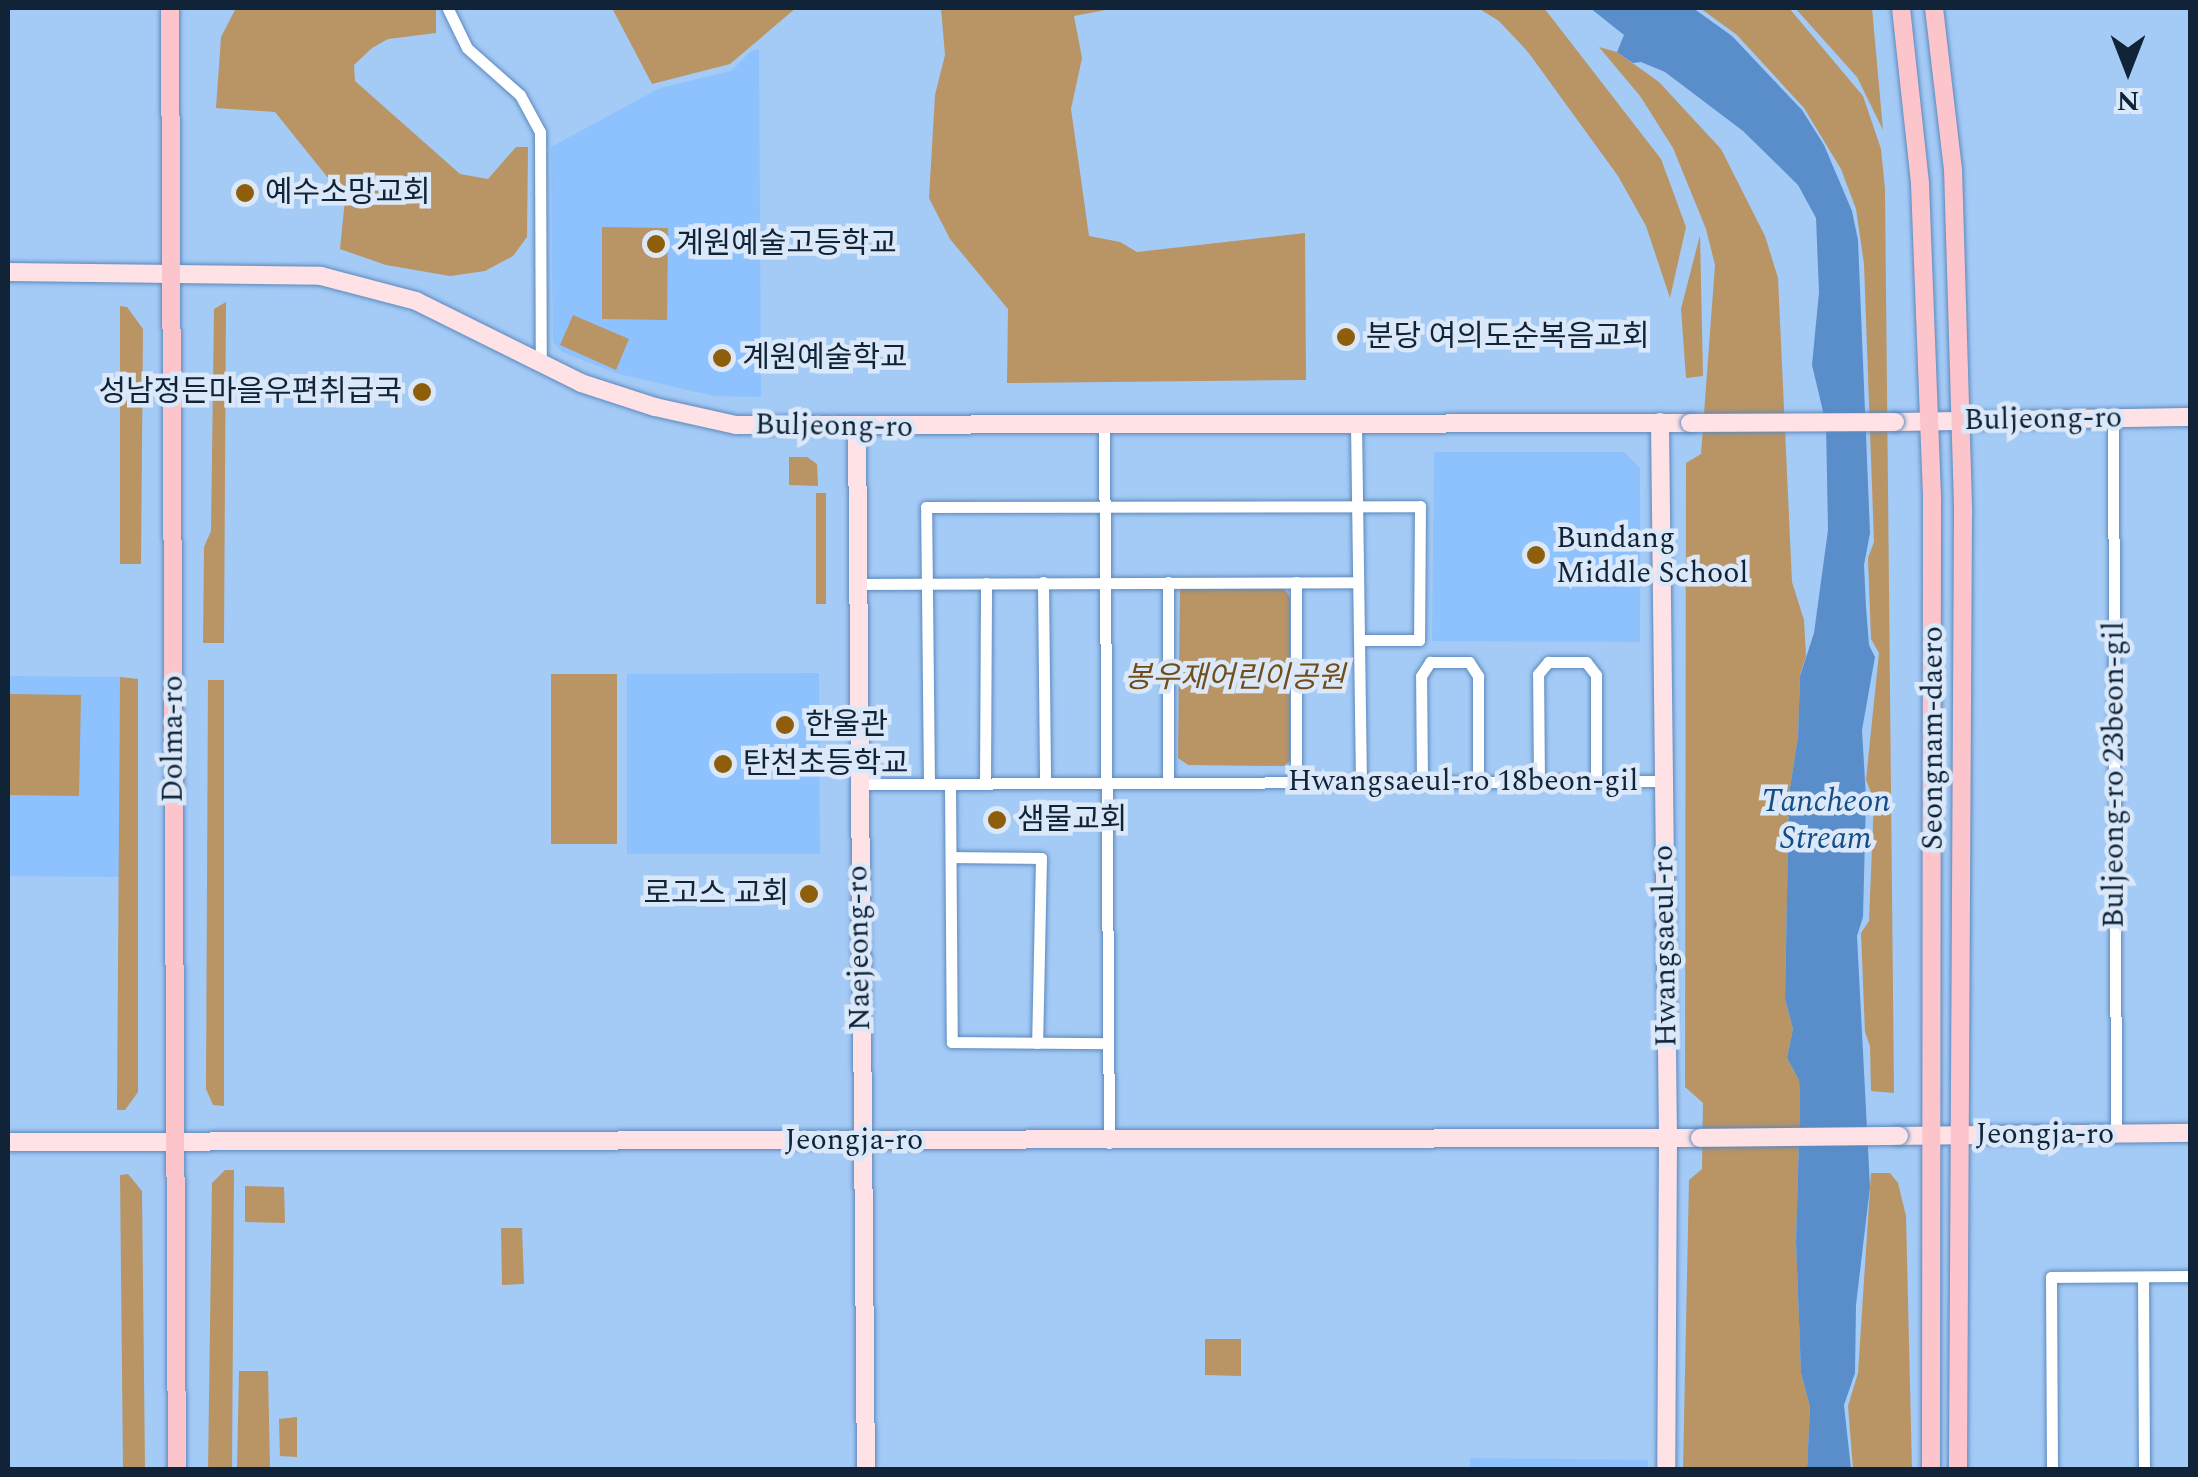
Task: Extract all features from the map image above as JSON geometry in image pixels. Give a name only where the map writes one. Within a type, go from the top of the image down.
[{"type":"main road","name":"Dolma-ro","points":[[170,8],[177,1470]]},
{"type":"main road","name":"Seongnam-daero","points":[[1901,8],[1920,184],[1930,421],[1934,906],[1931,1470]]},
{"type":"main road","name":"Seongnam-daero","points":[[1934,8],[1953,169],[1963,513],[1958,1470]]},
{"type":"main road","name":"Buljeong-ro","points":[[8,272],[291,272],[351,282],[416,301],[541,364],[611,394],[702,419],[736,424],[857,427],[1895,422],[2190,416]]},
{"type":"main road","name":"Hwangsaeul-ro","points":[[1660,422],[1668,1137],[1666,1470]]},
{"type":"main road","name":"Naejeong-ro","points":[[857,427],[857,784],[866,1470]]},
{"type":"main road","name":"Jeongja-ro","points":[[8,1142],[1108,1143],[2190,1133]]},
{"type":"street","points":[[448,9],[467,48],[500,82],[520,94],[540,132],[541,364]]},
{"type":"street","name":"Buljeong-ro 23beon-gil","points":[[2112,416],[2116,1134]]},
{"type":"street","points":[[1356,424],[1362,782]]},
{"type":"street","points":[[1104,426],[1108,1143]]},
{"type":"street","points":[[928,784],[926,508],[1420,506],[1419,640],[1359,640]]},
{"type":"street","points":[[1043,582],[1046,783]]},
{"type":"street","points":[[1168,582],[1168,782]]},
{"type":"street","points":[[1296,582],[1296,782]]},
{"type":"street","points":[[860,584],[1358,582]]},
{"type":"street","points":[[985,784],[986,583]]},
{"type":"street","points":[[1422,782],[1421,676],[1430,662],[1469,662],[1478,676],[1478,781]]},
{"type":"street","points":[[1539,781],[1538,674],[1548,662],[1586,662],[1596,674],[1596,781]]},
{"type":"street","name":"Hwangsaeul-ro 18beon-gil","points":[[857,784],[1662,780]]},
{"type":"street","points":[[950,784],[952,1042],[1108,1043]]},
{"type":"street","points":[[950,857],[1041,858],[1037,1042]]},
{"type":"street","points":[[2143,1276],[2144,1470]]},
{"type":"street","points":[[2052,1470],[2052,1277],[2190,1276]]},
{"type":"shaded area","name":"계원예술고등학교","points":[[759,49],[761,397],[714,396],[619,374],[562,352],[553,342],[551,147],[660,88],[731,71],[750,52]]},
{"type":"shaded area","name":"Bundang Middle School","points":[[1434,452],[1624,452],[1640,468],[1640,642],[1432,641]]},
{"type":"shaded area","name":"탄천초등학교","points":[[819,673],[820,854],[627,854],[627,674]]},
{"type":"shaded area","points":[[8,676],[120,677],[119,877],[8,876]]},
{"type":"shaded area","points":[[1470,1458],[1648,1460],[1648,1469],[1470,1469]]},
{"type":"green space","points":[[236,8],[436,8],[436,33],[388,39],[372,48],[354,65],[355,81],[460,174],[488,179],[516,147],[528,147],[527,237],[513,256],[485,271],[450,276],[386,265],[340,249],[345,199],[275,112],[216,108],[221,37]]},
{"type":"green space","points":[[612,8],[796,8],[730,64],[652,84]]},
{"type":"green space","points":[[941,8],[1116,8],[1074,16],[1082,58],[1071,109],[1089,236],[1120,242],[1137,252],[1305,233],[1306,380],[1007,383],[1008,309],[950,239],[929,198],[935,95],[945,55]]},
{"type":"green space","points":[[1478,8],[1544,8],[1661,159],[1686,227],[1670,298],[1646,226],[1618,176],[1528,52],[1499,21]]},
{"type":"green space","points":[[1700,8],[1789,8],[1863,96],[1881,149],[1885,189],[1894,1093],[1871,1091],[1870,1046],[1865,1032],[1861,933],[1869,921],[1874,800],[1866,780],[1879,653],[1871,639],[1868,558],[1874,542],[1864,264],[1856,209],[1841,169],[1804,108],[1737,35]]},
{"type":"green space","points":[[1795,8],[1872,8],[1883,130],[1857,77]]},
{"type":"green space","points":[[1599,47],[1617,52],[1659,82],[1721,149],[1765,236],[1778,278],[1792,582],[1804,620],[1806,656],[1800,675],[1798,737],[1789,794],[1785,999],[1793,1029],[1787,1058],[1799,1080],[1796,1242],[1801,1373],[1810,1407],[1807,1469],[1683,1469],[1689,1180],[1702,1169],[1703,1103],[1685,1087],[1686,463],[1701,454],[1715,265],[1706,229],[1673,148],[1640,96]]},
{"type":"green space","points":[[602,227],[668,228],[667,320],[602,319]]},
{"type":"green space","points":[[1700,235],[1703,376],[1686,378],[1681,309]]},
{"type":"green space","points":[[226,302],[224,643],[203,643],[204,547],[211,531],[214,309]]},
{"type":"green space","points":[[120,306],[127,307],[143,329],[141,564],[120,564]]},
{"type":"green space","points":[[573,315],[629,339],[616,370],[560,345]]},
{"type":"green space","points":[[789,457],[807,457],[817,464],[818,486],[789,485]]},
{"type":"green space","points":[[816,493],[826,493],[826,604],[816,604]]},
{"type":"green space","name":"봉우재어린이공원","points":[[1180,582],[1284,588],[1290,597],[1290,761],[1284,766],[1188,765],[1178,758]]},
{"type":"green space","points":[[551,674],[617,674],[617,844],[551,844]]},
{"type":"green space","points":[[120,677],[138,679],[138,1092],[125,1110],[117,1110]]},
{"type":"green space","points":[[208,680],[224,680],[224,1106],[213,1105],[206,1089]]},
{"type":"green space","points":[[8,694],[81,695],[79,796],[8,795]]},
{"type":"green space","points":[[225,1170],[234,1170],[232,1469],[208,1469],[212,1183]]},
{"type":"green space","points":[[1871,1173],[1890,1173],[1898,1183],[1906,1216],[1912,1469],[1853,1469],[1848,1406],[1858,1373]]},
{"type":"green space","points":[[128,1174],[142,1191],[145,1469],[123,1469],[120,1175]]},
{"type":"green space","points":[[245,1186],[284,1187],[285,1223],[245,1222]]},
{"type":"green space","points":[[501,1228],[522,1228],[524,1284],[502,1285]]},
{"type":"green space","points":[[1205,1339],[1241,1339],[1241,1376],[1205,1375]]},
{"type":"green space","points":[[239,1371],[268,1371],[270,1469],[237,1469]]},
{"type":"green space","points":[[297,1417],[297,1457],[280,1456],[279,1419]]},
{"type":"water","name":"Tancheon Stream","points":[[1590,8],[1693,8],[1732,36],[1802,110],[1824,145],[1852,211],[1858,240],[1870,533],[1864,565],[1869,645],[1875,657],[1862,730],[1866,797],[1863,917],[1857,936],[1870,1187],[1856,1305],[1855,1373],[1844,1405],[1851,1469],[1807,1469],[1810,1407],[1801,1373],[1796,1242],[1799,1080],[1787,1058],[1793,1029],[1785,999],[1789,794],[1798,737],[1800,676],[1814,633],[1828,530],[1826,424],[1812,365],[1819,292],[1816,218],[1798,185],[1743,131],[1665,72],[1641,62],[1633,63],[1617,52],[1624,35]]},
{"type":"place","name":"예수소망교회","points":[[245,193]]},
{"type":"place","name":"계원예술고등학교","points":[[656,244]]},
{"type":"place","name":"분당 여의도순복음교회","points":[[1346,337]]},
{"type":"place","name":"계원예술학교","points":[[722,358]]},
{"type":"place","name":"성남정든마을우편취급국","points":[[422,392]]},
{"type":"place","name":"Bundang Middle School","points":[[1536,555]]},
{"type":"place","name":"한울관","points":[[785,725]]},
{"type":"place","name":"탄천초등학교","points":[[723,764]]},
{"type":"place","name":"샘물교회","points":[[997,820]]},
{"type":"place","name":"로고스 교회","points":[[809,894]]}]
